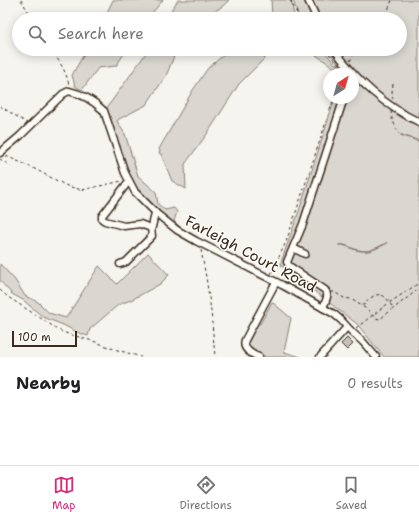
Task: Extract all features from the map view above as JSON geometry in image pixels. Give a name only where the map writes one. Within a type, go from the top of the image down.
[{"type":"street","points":[[308,0],[314,12]]},
{"type":"street","points":[[339,56],[348,68]]},
{"type":"street","points":[[359,79],[396,110],[419,122]]},
{"type":"street","points":[[0,153],[63,94],[69,91]]},
{"type":"street","name":"Farleigh Court Road","points":[[69,91],[87,97],[104,111],[123,167],[135,192],[156,213],[177,230],[323,308],[341,320],[376,357]]},
{"type":"street","points":[[323,308],[327,297],[327,292],[289,266],[287,262],[303,224],[342,104]]},
{"type":"street","points":[[129,180],[102,218],[105,221],[124,226],[140,224],[151,228]]},
{"type":"street","points":[[120,264],[126,262],[152,236],[151,228],[156,213]]},
{"type":"street","points":[[293,248],[305,254]]},
{"type":"street","points":[[259,357],[246,350],[244,344],[276,282]]},
{"type":"street","points":[[320,357],[335,339],[350,329]]},
{"type":"street","points":[[325,357],[335,346],[335,339]]},
{"type":"path","points":[[21,0],[29,12]]},
{"type":"path","points":[[291,0],[296,12]]},
{"type":"path","points":[[387,12],[392,0]]},
{"type":"path","points":[[55,56],[68,81],[69,91]]},
{"type":"path","points":[[331,56],[340,68]]},
{"type":"path","points":[[351,68],[355,56]]},
{"type":"path","points":[[269,278],[286,242],[332,104]]},
{"type":"path","points":[[0,106],[30,126]]},
{"type":"path","points":[[6,156],[67,186],[82,190],[129,180]]},
{"type":"path","points":[[0,159],[11,166]]},
{"type":"path","points":[[200,243],[211,311],[215,357]]},
{"type":"path","points":[[350,329],[373,315],[419,282]]},
{"type":"path","points":[[327,292],[334,292],[344,298],[351,299],[368,310],[375,318],[380,319],[419,289]]},
{"type":"path","points":[[0,290],[8,297],[62,332],[142,357]]},
{"type":"path","points":[[360,305],[364,304],[373,296],[381,295],[386,297],[393,309]]},
{"type":"shaded area","points":[[113,0],[163,0],[153,12],[107,12]]},
{"type":"shaded area","points":[[178,0],[229,0],[214,12],[170,12]]},
{"type":"shaded area","points":[[271,0],[291,0],[293,12],[272,12]]},
{"type":"shaded area","points":[[293,0],[419,0],[419,357],[384,357],[357,324],[280,265],[333,104],[359,104],[359,68],[342,68],[332,56],[407,56],[407,12],[297,12]]},
{"type":"shaded area","points":[[83,56],[122,56],[116,66],[98,68],[82,90],[75,86],[72,75]]},
{"type":"shaded area","points":[[144,56],[174,56],[166,76],[146,105],[117,121],[125,134],[138,176],[156,192],[158,204],[165,210],[174,208],[177,212],[174,221],[179,226],[178,229],[156,211],[137,190],[121,156],[106,109]]},
{"type":"shaded area","points":[[223,56],[267,56],[239,84],[207,134],[185,164],[186,189],[172,181],[161,154],[159,153],[159,149],[193,90],[208,68]]},
{"type":"shaded area","points":[[317,56],[328,56],[337,66],[335,68]]},
{"type":"shaded area","points":[[148,253],[169,275],[160,284],[133,299],[118,305],[90,329],[88,336],[43,317],[23,300],[12,294],[0,281],[0,264],[15,280],[25,296],[38,302],[49,313],[66,318],[99,266],[117,284]]},
{"type":"shaded area","points":[[272,302],[291,318],[284,352],[301,357],[266,357],[248,348],[248,343],[258,323],[260,324]]},
{"type":"building","points":[[347,338],[353,344],[347,350],[341,344]]},
{"type":"waterway","points":[[401,135],[419,141]]},
{"type":"waterway","points":[[339,245],[345,245],[354,249],[367,251],[387,243]]}]
